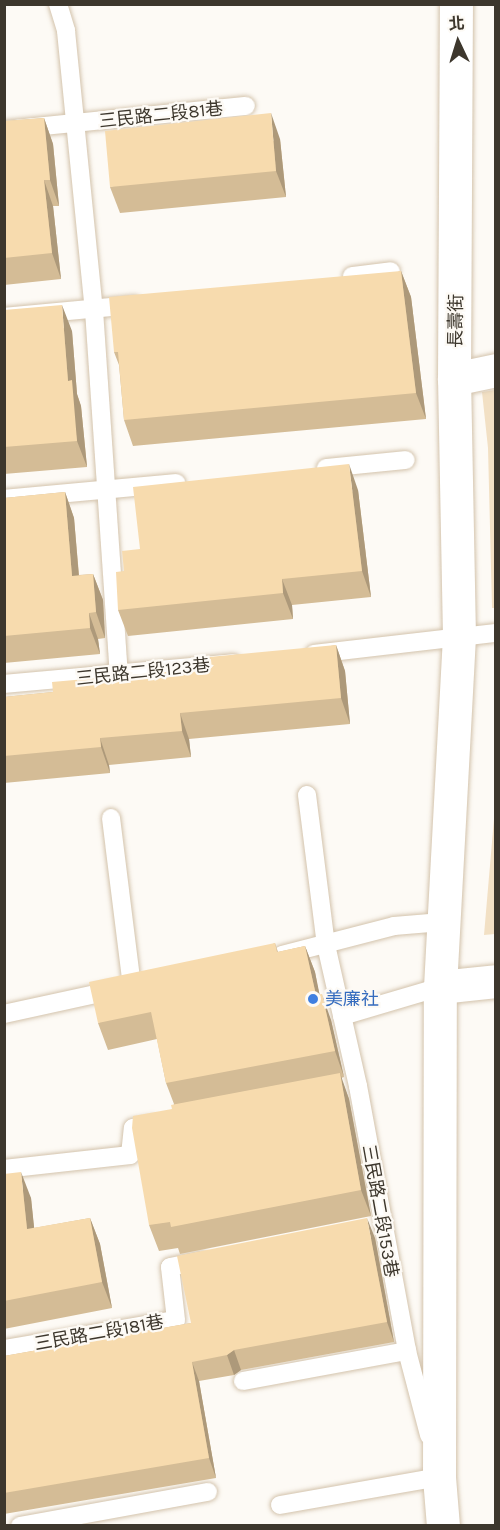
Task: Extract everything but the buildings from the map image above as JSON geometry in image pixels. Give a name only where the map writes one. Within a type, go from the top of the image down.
[{"type":"street","name":"長壽街","points":[[443,1526],[439,1477],[440,987],[459,637],[454,379],[456,4]]},
{"type":"street","points":[[454,379],[495,370]]},
{"type":"street","points":[[440,987],[495,981]]},
{"type":"lane","name":"三民路二段81巷","points":[[58,4],[66,32],[76,124]]},
{"type":"lane","name":"三民路二段81巷","points":[[4,130],[246,106]]},
{"type":"lane","points":[[76,124],[94,310],[119,675]]},
{"type":"lane","points":[[334,278],[391,271]]},
{"type":"lane","points":[[4,317],[94,310],[151,302]]},
{"type":"lane","points":[[313,469],[406,460]]},
{"type":"lane","points":[[4,499],[197,480]]},
{"type":"lane","points":[[291,656],[495,633]]},
{"type":"lane","name":"三民路二段123巷","points":[[4,684],[119,675],[246,661]]},
{"type":"lane","name":"三民路二段153巷","points":[[307,795],[326,945],[358,1086],[376,1226],[439,1477]]},
{"type":"lane","points":[[111,818],[132,986]]},
{"type":"lane","points":[[269,957],[326,945],[394,926],[442,922]]},
{"type":"lane","points":[[4,1014],[155,981]]},
{"type":"lane","points":[[342,1016],[440,987]]},
{"type":"lane","points":[[335,1090],[358,1086]]},
{"type":"lane","points":[[4,1169],[130,1155],[133,1128],[166,1122]]},
{"type":"lane","name":"三民路二段181巷","points":[[4,1349],[176,1320],[170,1267],[218,1258]]},
{"type":"lane","points":[[243,1381],[407,1351]]},
{"type":"lane","points":[[280,1505],[439,1477]]},
{"type":"lane","points":[[20,1526],[208,1492]]},
{"type":"shaded area","points":[[495,390],[496,608],[492,608],[488,448],[482,392]]},
{"type":"shaded area","points":[[495,807],[495,934],[484,935]]},
{"type":"place","name":"美廉社","points":[[313,999]]}]
